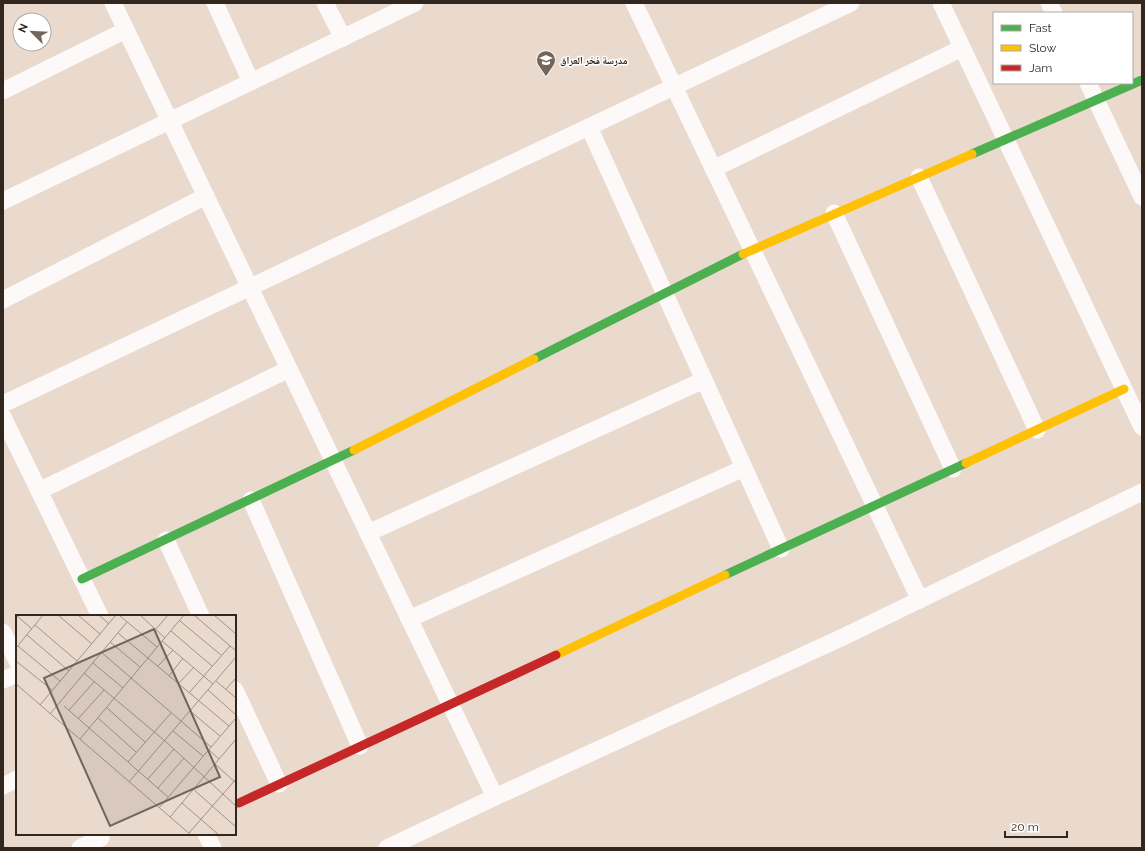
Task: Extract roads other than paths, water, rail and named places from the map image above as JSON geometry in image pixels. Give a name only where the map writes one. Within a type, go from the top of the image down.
[{"type":"street","points":[[113,3],[495,796]]},
{"type":"street","points":[[215,3],[251,82]]},
{"type":"street","points":[[325,3],[343,38]]},
{"type":"street","points":[[3,201],[415,3]]},
{"type":"street","points":[[634,3],[920,600]]},
{"type":"street","points":[[3,404],[850,3]]},
{"type":"street","points":[[941,3],[1142,427]]},
{"type":"street","points":[[3,91],[126,30]]},
{"type":"street","points":[[713,169],[962,48]]},
{"type":"street","points":[[1088,84],[1142,197]]},
{"type":"street","points":[[82,580],[334,462],[751,250],[1133,84]]},
{"type":"street","points":[[588,127],[781,549]]},
{"type":"street","points":[[919,177],[1037,430]]},
{"type":"street","points":[[3,300],[206,196]]},
{"type":"street","points":[[834,213],[954,469]]},
{"type":"street","points":[[39,491],[289,370]]},
{"type":"street","points":[[368,533],[704,380]]},
{"type":"street","points":[[239,803],[1124,389]]},
{"type":"street","points":[[3,417],[100,615]]},
{"type":"street","points":[[409,619],[744,468]]},
{"type":"street","points":[[387,848],[495,796],[843,637],[1142,492]]},
{"type":"street","points":[[251,500],[360,746]]},
{"type":"street","points":[[166,540],[201,615]]},
{"type":"street","points":[[3,632],[16,659]]},
{"type":"street","points":[[3,680],[16,674]]},
{"type":"street","points":[[236,692],[278,784]]},
{"type":"street","points":[[3,786],[16,780]]},
{"type":"street","points":[[206,835],[213,848]]},
{"type":"street","points":[[80,848],[102,840]]},
{"type":"place","name":"مدرسة فخر العراق","points":[[546,77]]}]
